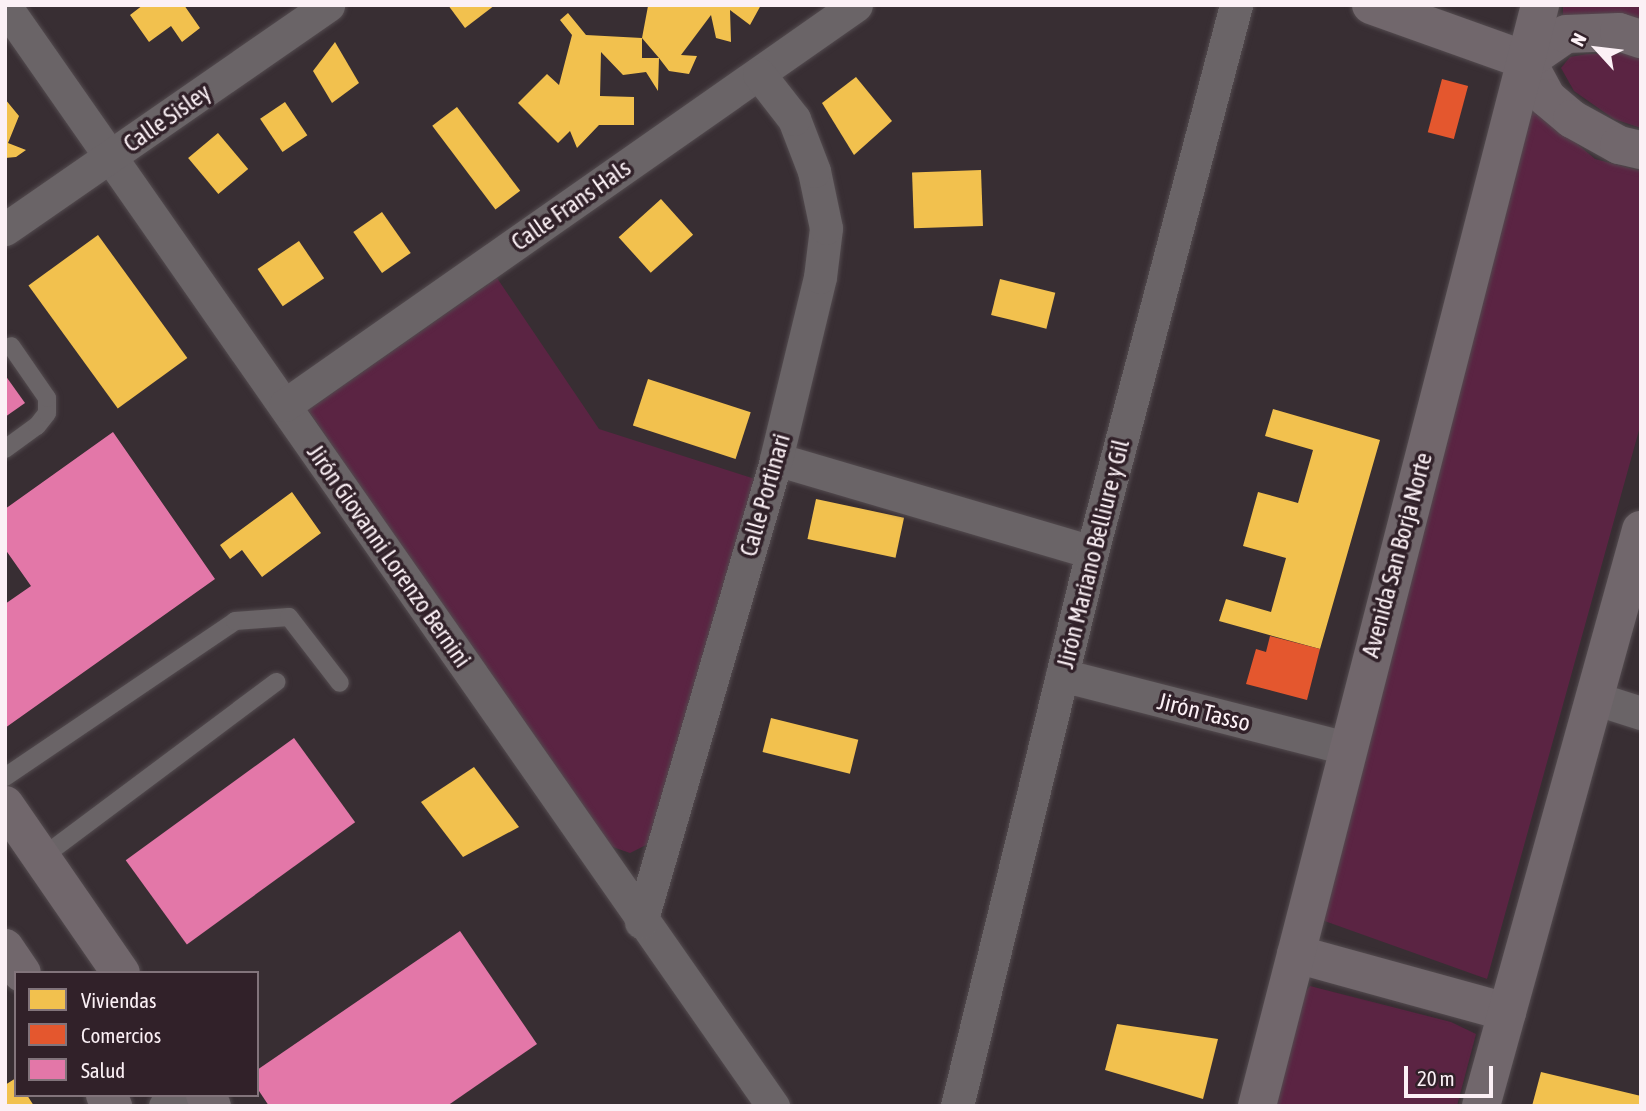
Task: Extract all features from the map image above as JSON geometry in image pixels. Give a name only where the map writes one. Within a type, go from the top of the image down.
[{"type":"main road","points":[[1371,5],[1527,61],[1548,98],[1572,119],[1619,145],[1641,150]]},
{"type":"main road","name":"Avenida San Borja Norte","points":[[1257,1106],[1346,748],[1540,5]]},
{"type":"main road","points":[[1527,61],[1566,34],[1619,32],[1641,39]]},
{"type":"main road","points":[[1480,1106],[1597,699],[1641,530]]},
{"type":"main road","points":[[5,805],[120,971]]},
{"type":"main road","points":[[5,948],[21,971]]},
{"type":"main road","points":[[1296,954],[1507,1012]]},
{"type":"street","name":"Calle Sisley","points":[[5,229],[328,5]]},
{"type":"street","name":"Calle Frans Hals","points":[[285,405],[856,5]]},
{"type":"street","name":"Jirón Mariano Belliure y Gil","points":[[957,1106],[1092,552],[1236,5]]},
{"type":"street","name":"Jirón Giovanni Lorenzo Bernini","points":[[5,6],[285,405],[640,922],[773,1106]]},
{"type":"street","name":"Calle Portinari","points":[[640,922],[776,459],[820,277],[826,228],[814,171],[794,119],[759,74]]},
{"type":"street","points":[[776,459],[1092,552]]},
{"type":"street","name":"Jirón Tasso","points":[[1062,675],[1346,748]]},
{"type":"street","points":[[1597,699],[1641,713]]},
{"type":"lane","points":[[5,449],[37,426],[47,413],[47,398],[11,346]]},
{"type":"lane","points":[[5,777],[235,621],[289,617],[340,682]]},
{"type":"lane","points":[[41,858],[276,682]]},
{"type":"shaded area","points":[[1563,5],[1641,5],[1641,23],[1563,23]]},
{"type":"shaded area","points":[[1631,53],[1641,57],[1641,128],[1614,119],[1574,91],[1561,68],[1570,57]]},
{"type":"shaded area","points":[[1533,106],[1595,159],[1641,171],[1641,423],[1487,979],[1319,919]]},
{"type":"shaded area","points":[[497,278],[599,429],[755,479],[652,842],[630,853],[604,844],[308,410]]},
{"type":"shaded area","points":[[1310,986],[1451,1022],[1476,1034],[1457,1106],[1268,1106],[1299,1001]]},
{"type":"building: Viviendas","points":[[143,5],[184,5],[200,28],[182,42],[171,26],[149,42],[130,15]]},
{"type":"building: Viviendas","points":[[448,5],[495,5],[465,28]]},
{"type":"building: Viviendas","points":[[761,5],[750,25],[730,10],[731,42],[716,38],[711,15],[681,55],[697,56],[689,74],[669,71],[642,38],[648,6]]},
{"type":"building: Viviendas","points":[[568,13],[586,35],[642,38],[642,58],[659,58],[658,91],[646,72],[623,75],[601,52],[600,96],[634,97],[634,125],[599,125],[577,148],[570,131],[558,143],[518,103],[547,74],[559,85],[572,35],[560,20]]},
{"type":"building: Viviendas","points":[[335,42],[359,83],[332,103],[313,71]]},
{"type":"building: Viviendas","points":[[856,77],[892,121],[854,155],[822,103]]},
{"type":"building: Viviendas","points":[[5,99],[19,116],[8,143],[26,150],[16,157],[5,158]]},
{"type":"building: Viviendas","points":[[285,102],[307,135],[282,152],[260,119]]},
{"type":"building: Viviendas","points":[[457,107],[520,191],[495,210],[432,126]]},
{"type":"building: Viviendas","points":[[218,133],[248,169],[218,194],[188,158]]},
{"type":"building: Viviendas","points":[[981,170],[983,226],[914,228],[912,172]]},
{"type":"building: Viviendas","points":[[661,199],[693,235],[651,273],[619,237]]},
{"type":"building: Viviendas","points":[[382,212],[411,253],[382,273],[353,232]]},
{"type":"building: Viviendas","points":[[98,235],[187,358],[118,409],[28,286]]},
{"type":"building: Viviendas","points":[[299,241],[324,278],[283,306],[258,269]]},
{"type":"building: Viviendas","points":[[1000,279],[1055,293],[1046,329],[991,315]]},
{"type":"building: Viviendas","points":[[648,379],[751,412],[736,459],[633,426]]},
{"type":"building: Viviendas","points":[[1273,409],[1380,440],[1320,649],[1219,621],[1226,599],[1271,612],[1286,558],[1243,546],[1258,492],[1298,503],[1313,450],[1265,436]]},
{"type":"building: Viviendas","points":[[292,492],[321,533],[262,577],[242,550],[230,559],[220,545]]},
{"type":"building: Viviendas","points":[[816,499],[904,518],[896,558],[807,539]]},
{"type":"building: Viviendas","points":[[771,718],[858,740],[850,774],[763,752]]},
{"type":"building: Viviendas","points":[[474,767],[519,827],[463,857],[421,802]]},
{"type":"building: Viviendas","points":[[1117,1024],[1218,1039],[1203,1099],[1105,1070]]},
{"type":"building: Viviendas","points":[[1541,1072],[1641,1096],[1641,1106],[1532,1106]]},
{"type":"building: Viviendas","points":[[14,1079],[14,1097],[28,1097],[34,1106],[5,1106],[5,1085]]},
{"type":"building: Comercios","points":[[1442,79],[1468,86],[1454,139],[1428,132]]},
{"type":"building: Comercios","points":[[1270,636],[1320,649],[1307,700],[1246,684],[1256,649],[1266,652]]},
{"type":"building: Salud","points":[[5,375],[25,403],[5,417]]},
{"type":"building: Salud","points":[[113,432],[215,579],[5,728],[5,604],[31,586],[5,549],[5,509]]},
{"type":"building: Salud","points":[[294,738],[355,822],[187,944],[126,860]]},
{"type":"building: Salud","points":[[460,931],[537,1044],[447,1106],[269,1106],[259,1091],[259,1069]]}]
